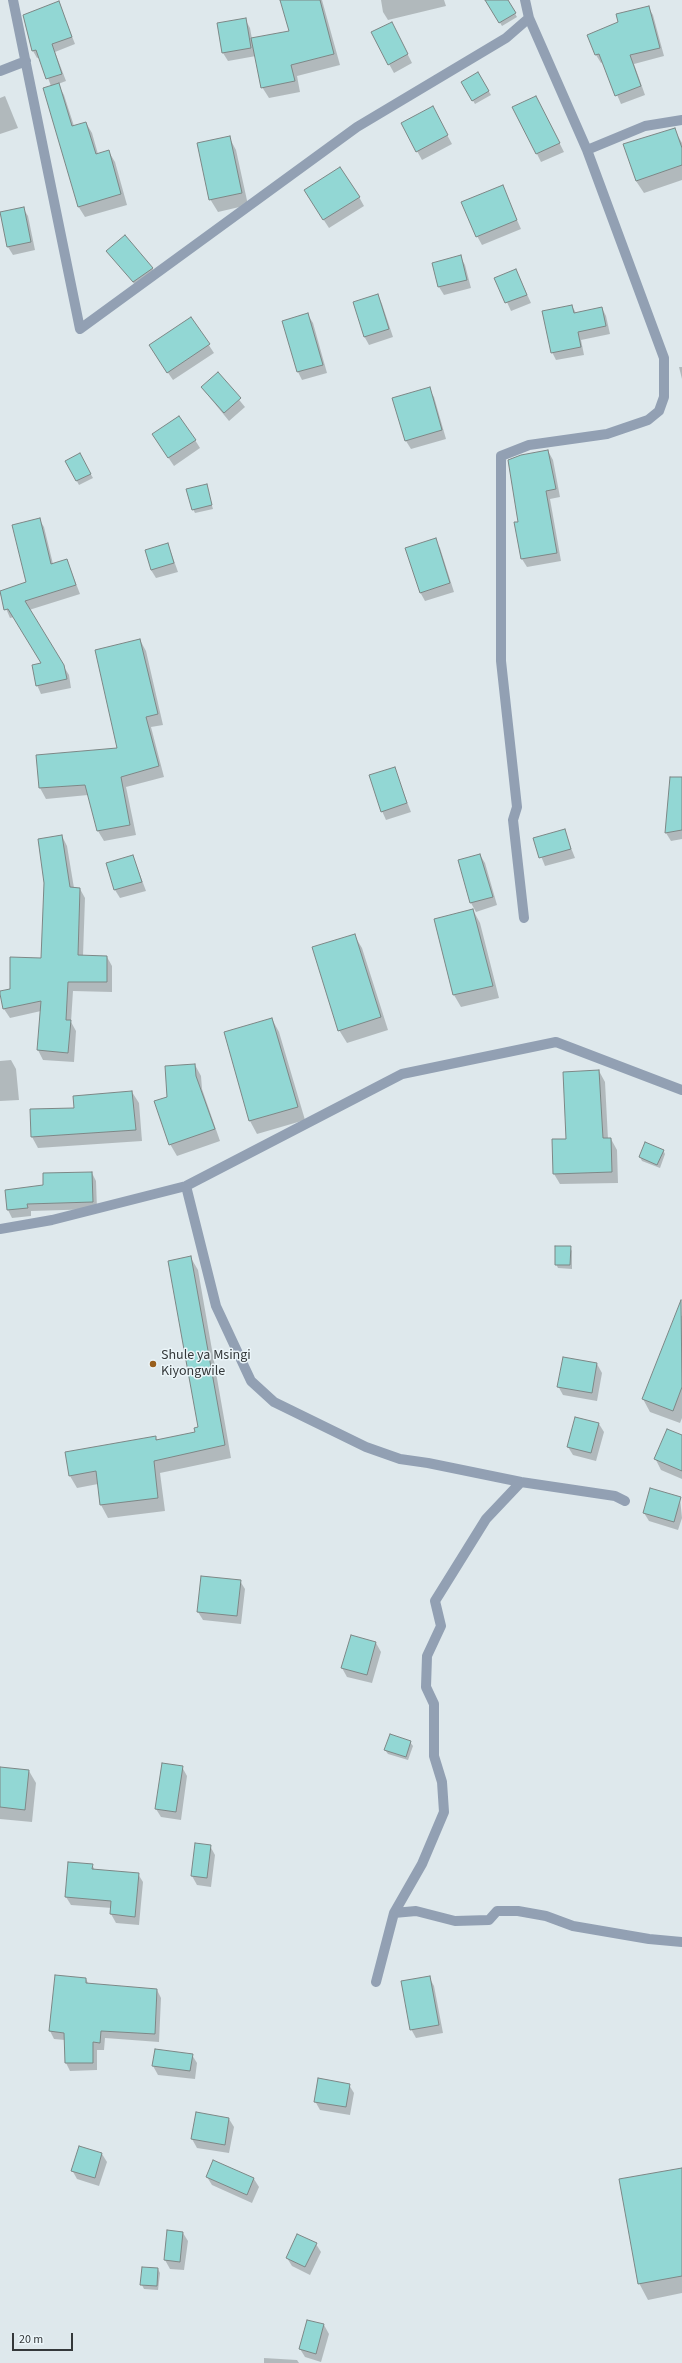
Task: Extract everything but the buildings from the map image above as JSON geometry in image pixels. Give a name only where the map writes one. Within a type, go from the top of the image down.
[{"type":"street","points":[[13,0],[80,329],[357,127],[506,38],[529,18]]},
{"type":"street","points":[[524,918],[513,820],[517,807],[501,661],[501,456],[529,445],[607,434],[648,420],[659,411],[664,397],[664,358],[587,150],[529,18],[525,0]]},
{"type":"street","points":[[0,71],[26,61]]},
{"type":"street","points":[[587,150],[645,126],[682,120]]},
{"type":"street","points":[[0,1229],[52,1220],[186,1186],[402,1074],[556,1042],[682,1090]]},
{"type":"street","points":[[186,1186],[216,1306],[251,1380],[274,1402],[366,1447],[400,1459],[428,1463],[521,1482],[615,1496],[625,1501]]},
{"type":"street","points":[[376,1982],[394,1913],[422,1864],[444,1812],[442,1782],[434,1756],[434,1704],[426,1687],[427,1656],[441,1626],[435,1601],[486,1519],[521,1482]]},
{"type":"street","points":[[394,1913],[416,1911],[455,1922],[489,1920],[497,1911],[518,1911],[546,1916],[573,1926],[649,1939],[682,1942]]},
{"type":"place","name":"Shule ya Msingi Kiyongwile","points":[[153,1364]]}]
